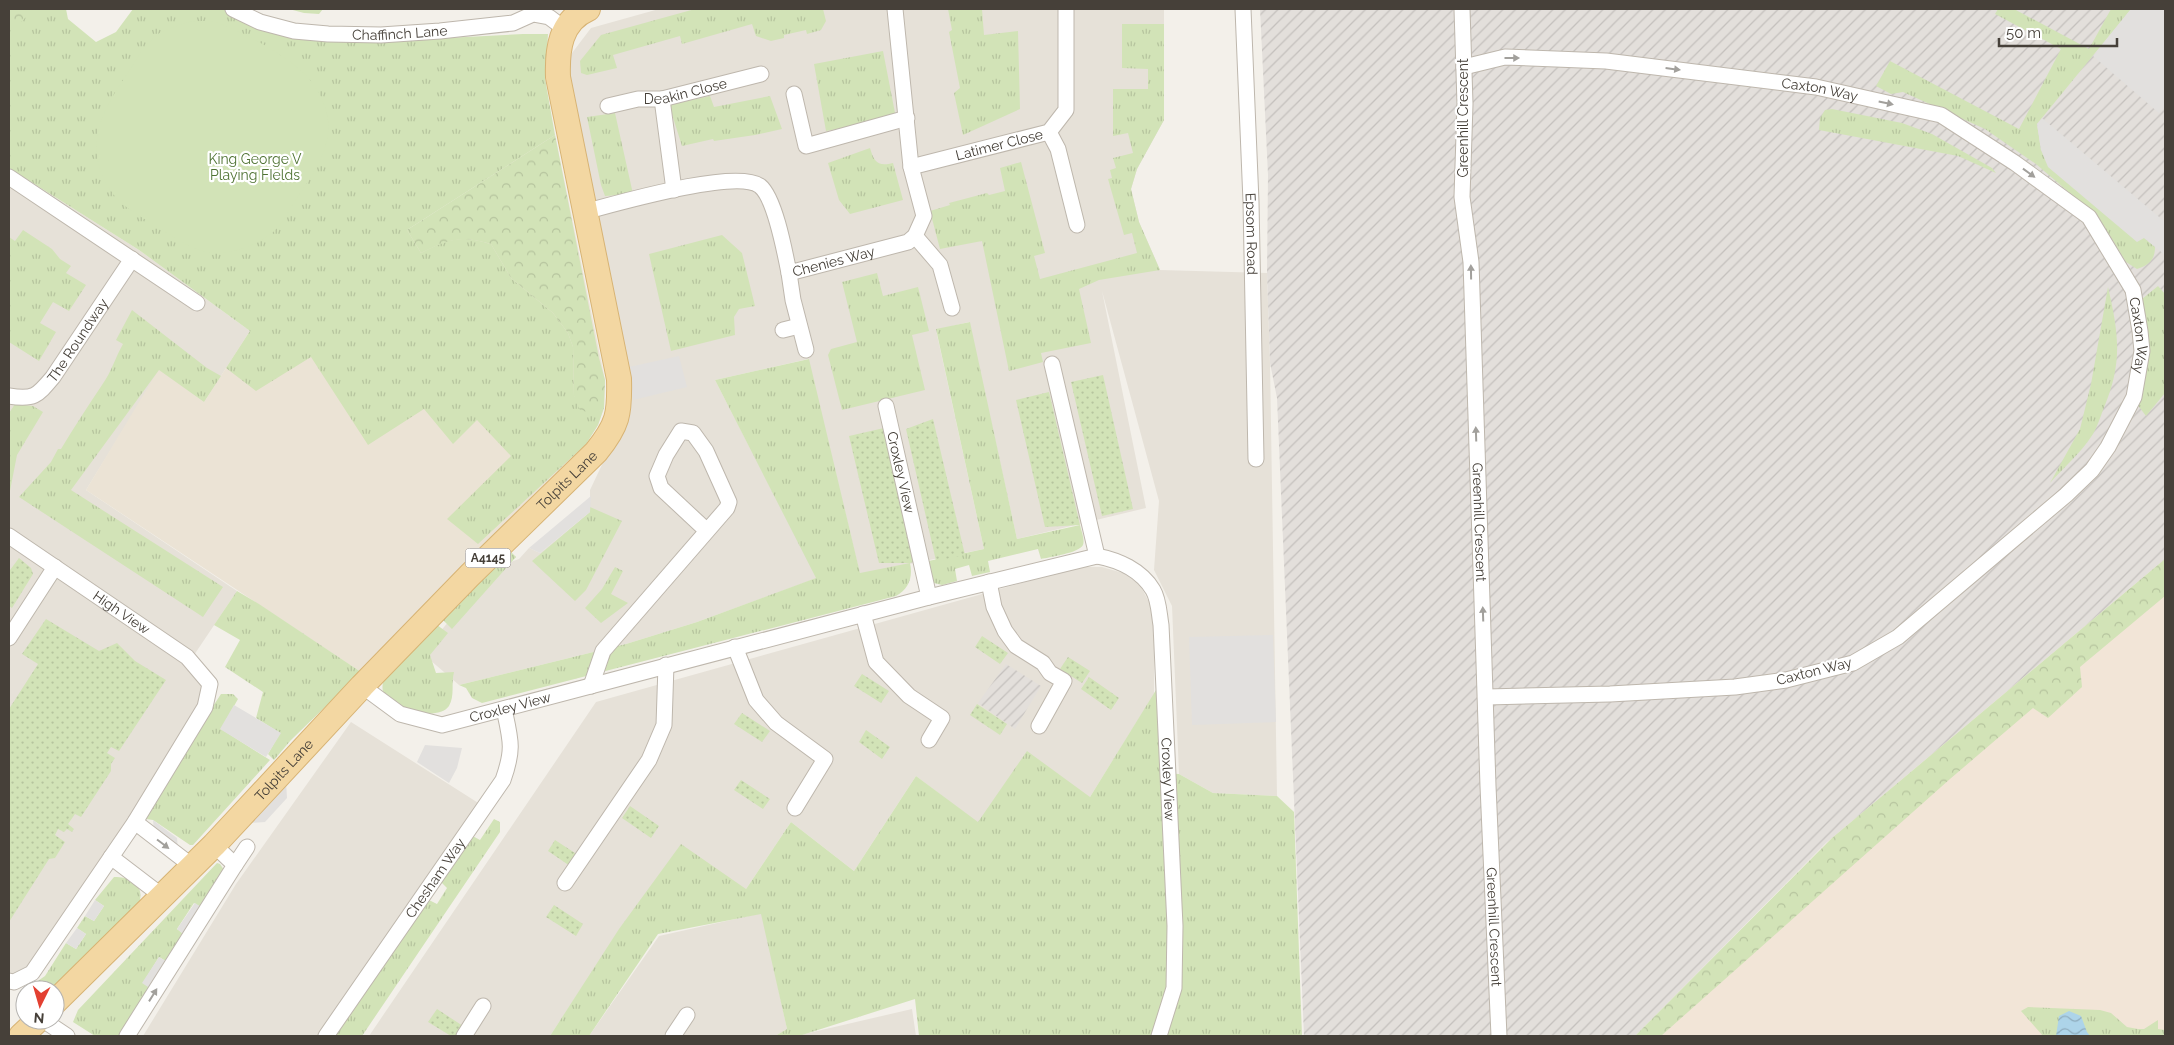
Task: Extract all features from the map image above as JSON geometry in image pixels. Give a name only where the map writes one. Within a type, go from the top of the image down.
[{"type":"main road","name":"Tolpits Lane","points":[[65,992],[214,845],[362,686],[470,575],[596,452],[612,432],[620,407],[619,379],[558,77],[557,51],[564,29],[579,12],[588,9]]},
{"type":"street","name":"Chaffinch Lane","points":[[233,9],[260,22],[294,31],[328,34],[381,36],[440,31],[513,23],[533,14],[549,17],[564,29]]},
{"type":"street","points":[[895,9],[911,167],[924,216],[915,236],[940,265],[952,308]]},
{"type":"street","name":"Latimer Close","points":[[911,167],[1049,132],[1066,110],[1066,9]]},
{"type":"street","name":"Epsom Road","points":[[1243,9],[1256,459]]},
{"type":"street","name":"Greenhill Crescent","points":[[1462,9],[1464,68],[1462,197],[1471,262],[1499,1036]]},
{"type":"street","name":"Caxton Way","points":[[1464,68],[1505,57],[1606,61],[1816,87],[1941,115],[2015,163],[2089,217],[2133,290],[2142,351],[2134,397],[2108,447],[2092,470],[2066,495],[1898,638],[1853,663],[1786,680],[1735,687],[1487,698]]},
{"type":"street","name":"Deakin Close","points":[[608,106],[638,99],[662,99],[761,74]]},
{"type":"street","points":[[794,94],[806,146],[907,118]]},
{"type":"street","points":[[662,99],[674,190]]},
{"type":"street","points":[[1049,132],[1058,149],[1077,225]]},
{"type":"street","points":[[9,177],[197,303]]},
{"type":"street","name":"Chenies Way","points":[[584,212],[674,190],[724,182],[744,181],[759,186],[768,196],[782,241],[789,273],[908,242],[915,236]]},
{"type":"street","name":"The Roundway","points":[[9,396],[27,399],[47,384],[132,258]]},
{"type":"street","points":[[789,273],[799,326],[806,350]]},
{"type":"street","points":[[783,330],[799,326]]},
{"type":"street","points":[[1052,364],[1096,556]]},
{"type":"street","name":"Croxley View","points":[[886,406],[929,597]]},
{"type":"street","points":[[591,686],[602,651],[727,508],[729,502],[706,450],[693,433],[681,431],[666,455],[658,476],[662,488],[706,530]]},
{"type":"street","name":"High View","points":[[9,536],[187,657],[210,684],[206,707],[134,822]]},
{"type":"street","name":"Croxley View","points":[[362,686],[400,714],[442,724],[989,582],[1096,556],[1111,559],[1141,576],[1153,590],[1158,606],[1175,926],[1174,988],[1159,1036]]},
{"type":"street","points":[[9,638],[55,567]]},
{"type":"street","points":[[989,582],[994,607],[1005,631],[1016,646],[1043,663],[1050,673],[1064,681],[1039,726]]},
{"type":"street","points":[[863,614],[876,662],[909,696],[942,718],[928,740]]},
{"type":"street","points":[[735,647],[756,700],[776,723],[825,759],[795,808]]},
{"type":"street","points":[[565,883],[649,760],[664,725],[666,665]]},
{"type":"street","name":"Chesham Way","points":[[326,1036],[503,780],[510,758],[510,736],[504,709]]},
{"type":"street","points":[[12,982],[32,973],[134,822],[192,866]]},
{"type":"street","points":[[214,845],[235,866]]},
{"type":"street","points":[[126,1036],[247,847]]},
{"type":"street","points":[[111,857],[162,896]]},
{"type":"street","points":[[464,1036],[483,1006]]},
{"type":"street","points":[[673,1036],[687,1015]]},
{"type":"shaded area","points":[[659,9],[1164,9],[1164,120],[1137,169],[1131,189],[1139,222],[1160,270],[1267,273],[1277,796],[1213,793],[1179,774],[1172,606],[1154,570],[1159,501],[1102,291],[1146,508],[1017,539],[969,322],[936,330],[984,549],[860,574],[808,359],[715,380],[817,578],[697,622],[626,644],[459,685],[422,653],[494,568],[519,559],[529,548],[540,553],[590,512],[590,490],[626,414],[567,76],[569,57],[591,28]]},
{"type":"shaded area","points":[[1260,9],[2165,9],[2165,559],[1826,843],[1637,1036],[1304,1036],[1277,398],[1270,363],[1267,273],[1268,175]]},
{"type":"shaded area","points":[[2131,9],[2165,9],[2165,106],[2159,113],[2093,56]]},
{"type":"shaded area","points":[[2042,118],[2165,222],[2165,255],[2144,238],[2137,242],[2048,167],[2041,150],[2037,124]]},
{"type":"shaded area","points":[[555,135],[605,380],[604,408],[598,425],[586,444],[361,672],[86,490],[159,369],[204,402],[250,331]]},
{"type":"shaded area","points":[[9,168],[139,250],[250,331],[204,402],[160,370],[86,490],[237,591],[186,667],[197,675],[203,688],[196,715],[33,964],[12,975],[9,974]]},
{"type":"shaded area","points":[[679,356],[687,387],[633,400],[629,367]]},
{"type":"shaded area","points":[[591,496],[590,512],[540,553],[529,548]]},
{"type":"shaded area","points":[[2165,559],[2165,1036],[1637,1036],[1832,838]]},
{"type":"shaded area","points":[[1079,567],[1102,567],[1123,573],[1140,585],[1150,604],[1154,628],[1154,694],[1090,797],[978,823],[916,776],[854,871],[791,822],[746,889],[621,928],[550,1036],[369,1036],[596,702]]},
{"type":"shaded area","points":[[1273,635],[1276,722],[1192,725],[1189,637]]},
{"type":"shaded area","points":[[1006,664],[1041,686],[1015,729],[978,703]]},
{"type":"shaded area","points":[[234,705],[281,733],[266,757],[220,729]]},
{"type":"shaded area","points":[[351,722],[483,806],[325,1036],[143,1036],[236,884]]},
{"type":"shaded area","points":[[425,745],[462,748],[457,768],[449,783],[417,762]]},
{"type":"shaded area","points":[[286,782],[287,798],[265,822],[249,823]]},
{"type":"shaded area","points":[[153,820],[177,838],[178,849],[154,831]]},
{"type":"shaded area","points":[[95,900],[104,906],[94,921],[85,916]]},
{"type":"shaded area","points":[[195,903],[204,909],[186,936],[177,929]]},
{"type":"shaded area","points":[[762,913],[787,1029],[775,1036],[589,1036],[659,936]]},
{"type":"shaded area","points":[[77,928],[86,934],[76,949],[66,943]]},
{"type":"shaded area","points":[[159,957],[169,963],[151,989],[142,983]]},
{"type":"shaded area","points":[[912,1009],[916,1036],[799,1036],[800,1035]]},
{"type":"green space","name":"King George V Playing FIelds","points":[[9,9],[66,9],[68,19],[96,42],[116,32],[133,9],[226,9],[257,26],[388,41],[548,34],[545,79],[555,135],[407,230],[421,253],[440,244],[455,240],[481,241],[491,244],[511,278],[553,313],[568,333],[573,347],[574,396],[594,413],[604,408],[598,425],[586,444],[478,544],[447,519],[511,456],[477,420],[453,444],[424,409],[368,445],[311,357],[256,391],[226,368],[250,331],[139,250],[9,168]]},
{"type":"green space","points":[[9,9],[30,9],[22,21],[9,24]]},
{"type":"green space","points":[[289,9],[323,9],[319,14]]},
{"type":"green space","points":[[695,9],[823,9],[826,21],[821,30],[807,34],[806,30],[784,35],[784,38],[771,41],[756,36],[752,24],[682,44],[680,36],[613,55],[617,68],[587,75],[581,73],[580,61],[601,35]]},
{"type":"green space","points":[[948,9],[982,9],[984,35],[1018,31],[1020,109],[963,135],[954,93],[960,88],[949,32],[952,30]]},
{"type":"green space","points":[[1998,9],[2014,9],[2089,49],[2111,9],[2131,9],[2037,124],[2041,150],[2155,247],[2152,259],[2145,266],[2137,269],[2126,262],[2093,213],[2036,164],[1985,129],[1903,92],[1891,94],[1876,86],[1890,61],[2019,129],[2061,49],[1995,14]]},
{"type":"green space","points":[[192,21],[212,21],[239,31],[284,57],[299,69],[317,89],[325,107],[328,120],[328,133],[322,157],[279,226],[259,242],[222,253],[204,251],[187,245],[128,208],[114,195],[104,178],[98,162],[96,146],[103,116],[110,101],[138,57],[149,43],[161,33]]},
{"type":"green space","points":[[1122,24],[1164,24],[1164,120],[1137,169],[1131,189],[1139,222],[1160,270],[1099,280],[1079,289],[1091,343],[1041,353],[1043,362],[1009,371],[982,241],[940,249],[930,211],[950,205],[949,203],[987,193],[989,195],[1005,191],[1000,168],[1021,162],[1045,253],[1034,256],[1040,279],[1137,253],[1132,233],[1124,235],[1108,179],[1112,178],[1110,170],[1116,168],[1113,158],[1133,153],[1128,133],[1113,136],[1113,89],[1148,89],[1148,69],[1122,68]]},
{"type":"green space","points":[[883,51],[896,118],[826,131],[814,64]]},
{"type":"green space","points":[[710,96],[714,107],[770,96],[782,129],[714,141],[713,139],[682,146],[669,105]]},
{"type":"green space","points":[[1832,109],[1902,123],[1932,134],[1992,168],[1996,173],[1958,156],[1819,130],[1820,118],[1825,110]]},
{"type":"green space","points":[[615,113],[633,194],[605,196],[587,117]]},
{"type":"green space","points":[[555,135],[605,380],[604,408],[594,414],[580,410],[574,396],[573,347],[568,333],[553,313],[511,278],[491,244],[463,239],[455,240],[439,244],[421,253],[407,230]]},
{"type":"green space","points":[[870,148],[873,157],[880,164],[893,163],[903,200],[850,214],[839,200],[828,163]]},
{"type":"green space","points":[[23,230],[52,249],[60,259],[71,266],[66,273],[86,285],[69,311],[53,302],[40,323],[56,332],[39,361],[9,342],[9,237],[15,241]]},
{"type":"green space","points":[[722,235],[742,253],[755,306],[739,309],[734,317],[735,335],[671,351],[649,254]]},
{"type":"green space","points":[[877,273],[883,296],[918,287],[929,331],[912,335],[925,390],[842,410],[828,355],[831,349],[857,342],[842,282]]},
{"type":"green space","points":[[2158,286],[2165,294],[2165,393],[2146,416],[2137,404],[2142,299]]},
{"type":"green space","points":[[2108,287],[2117,335],[2114,378],[2089,441],[2050,483],[2080,429],[2091,384]]},
{"type":"green space","points":[[132,310],[207,368],[221,376],[204,402],[159,370],[71,490],[223,587],[203,617],[19,497],[51,462],[58,449],[61,449],[105,380],[123,344],[116,340]]},
{"type":"green space","points":[[970,322],[1017,539],[1080,525],[1083,545],[1076,550],[1064,554],[1041,559],[1038,549],[988,561],[990,572],[972,576],[969,565],[955,569],[957,581],[942,585],[930,582],[924,562],[984,549],[936,329]]},
{"type":"green space","points":[[809,359],[860,573],[910,563],[910,578],[904,590],[896,596],[482,703],[472,698],[466,688],[459,685],[626,644],[697,622],[816,578],[715,380]]},
{"type":"green space","points":[[1103,375],[1133,509],[1102,516],[1071,382]]},
{"type":"green space","points":[[1049,392],[1080,525],[1045,527],[1016,400]]},
{"type":"green space","points":[[15,404],[33,406],[43,412],[17,455],[9,496],[9,413]]},
{"type":"green space","points":[[933,419],[965,555],[936,561],[906,429]]},
{"type":"green space","points":[[884,428],[913,562],[910,563],[879,563],[849,436]]},
{"type":"green space","points":[[590,507],[622,521],[586,590],[575,601],[532,561],[590,512]]},
{"type":"green space","points":[[506,547],[516,557],[452,629],[440,617]]},
{"type":"green space","points":[[19,558],[31,568],[33,574],[12,608],[9,606],[9,570]]},
{"type":"green space","points":[[2165,559],[2165,596],[2080,667],[2082,687],[2048,718],[2033,708],[1950,779],[1661,1036],[1636,1035],[1832,838]]},
{"type":"green space","points":[[615,567],[623,571],[611,594],[628,603],[601,623],[585,608],[602,589]]},
{"type":"green space","points":[[237,591],[361,672],[291,740],[274,760],[268,754],[280,733],[256,718],[263,692],[225,667],[240,640],[214,625]]},
{"type":"green space","points":[[46,619],[99,651],[117,643],[135,661],[166,680],[119,751],[111,747],[107,753],[115,758],[111,764],[111,771],[81,817],[75,814],[68,824],[74,829],[72,832],[67,829],[64,832],[58,829],[55,835],[65,842],[55,858],[49,859],[9,922],[9,709],[38,664],[22,654]]},
{"type":"green space","points":[[433,622],[448,633],[430,655],[436,673],[454,672],[451,702],[443,711],[435,713],[415,712],[396,705],[389,700],[384,694],[383,684],[385,675]]},
{"type":"green space","points":[[982,636],[1008,653],[1000,664],[975,647]]},
{"type":"green space","points":[[1068,657],[1090,671],[1082,683],[1060,669]]},
{"type":"green space","points":[[862,674],[889,691],[881,703],[854,686]]},
{"type":"green space","points":[[1089,677],[1119,698],[1111,710],[1081,689]]},
{"type":"green space","points":[[1156,690],[1161,773],[1179,774],[1213,793],[1277,796],[1294,812],[1302,1036],[919,1036],[915,999],[799,1036],[775,1036],[787,1029],[761,914],[658,934],[589,1036],[550,1036],[619,929],[681,844],[746,889],[791,822],[854,871],[916,776],[978,822],[1027,751],[1090,797]]},
{"type":"green space","points":[[221,694],[233,694],[238,699],[221,729],[270,760],[193,845],[190,845],[153,820],[146,819],[145,810]]},
{"type":"green space","points":[[977,704],[1007,724],[1000,735],[970,715]]},
{"type":"green space","points":[[742,713],[770,731],[762,742],[734,724]]},
{"type":"green space","points":[[866,730],[890,747],[882,759],[859,742]]},
{"type":"green space","points":[[741,780],[770,799],[763,809],[734,790]]},
{"type":"green space","points":[[630,806],[659,826],[651,838],[622,818]]},
{"type":"green space","points":[[494,819],[500,822],[500,832],[362,1036],[334,1036],[427,899],[437,904],[447,888],[439,880],[469,834],[480,840]]},
{"type":"green space","points":[[555,840],[578,855],[570,866],[548,851]]},
{"type":"green space","points":[[217,863],[224,870],[204,909],[194,903],[177,929],[186,936],[169,963],[159,957],[146,978],[151,989],[122,1036],[95,1036],[73,1022],[78,1010]]},
{"type":"green space","points":[[114,877],[120,877],[136,883],[140,892],[139,904],[64,980],[39,980],[45,976],[66,943],[76,949],[86,934],[77,928],[85,916],[94,921],[104,906],[95,900]]},
{"type":"green space","points":[[554,905],[583,924],[576,936],[546,917]]},
{"type":"green space","points":[[2028,1007],[2100,1010],[2111,1013],[2127,1027],[2138,1029],[2144,1029],[2158,1020],[2158,1029],[2165,1030],[2165,1036],[2043,1036],[2021,1011]]},
{"type":"green space","points":[[437,1009],[463,1026],[456,1036],[451,1036],[428,1022]]},
{"type":"water","points":[[2069,1011],[2081,1016],[2090,1036],[2056,1036],[2059,1016]]}]
